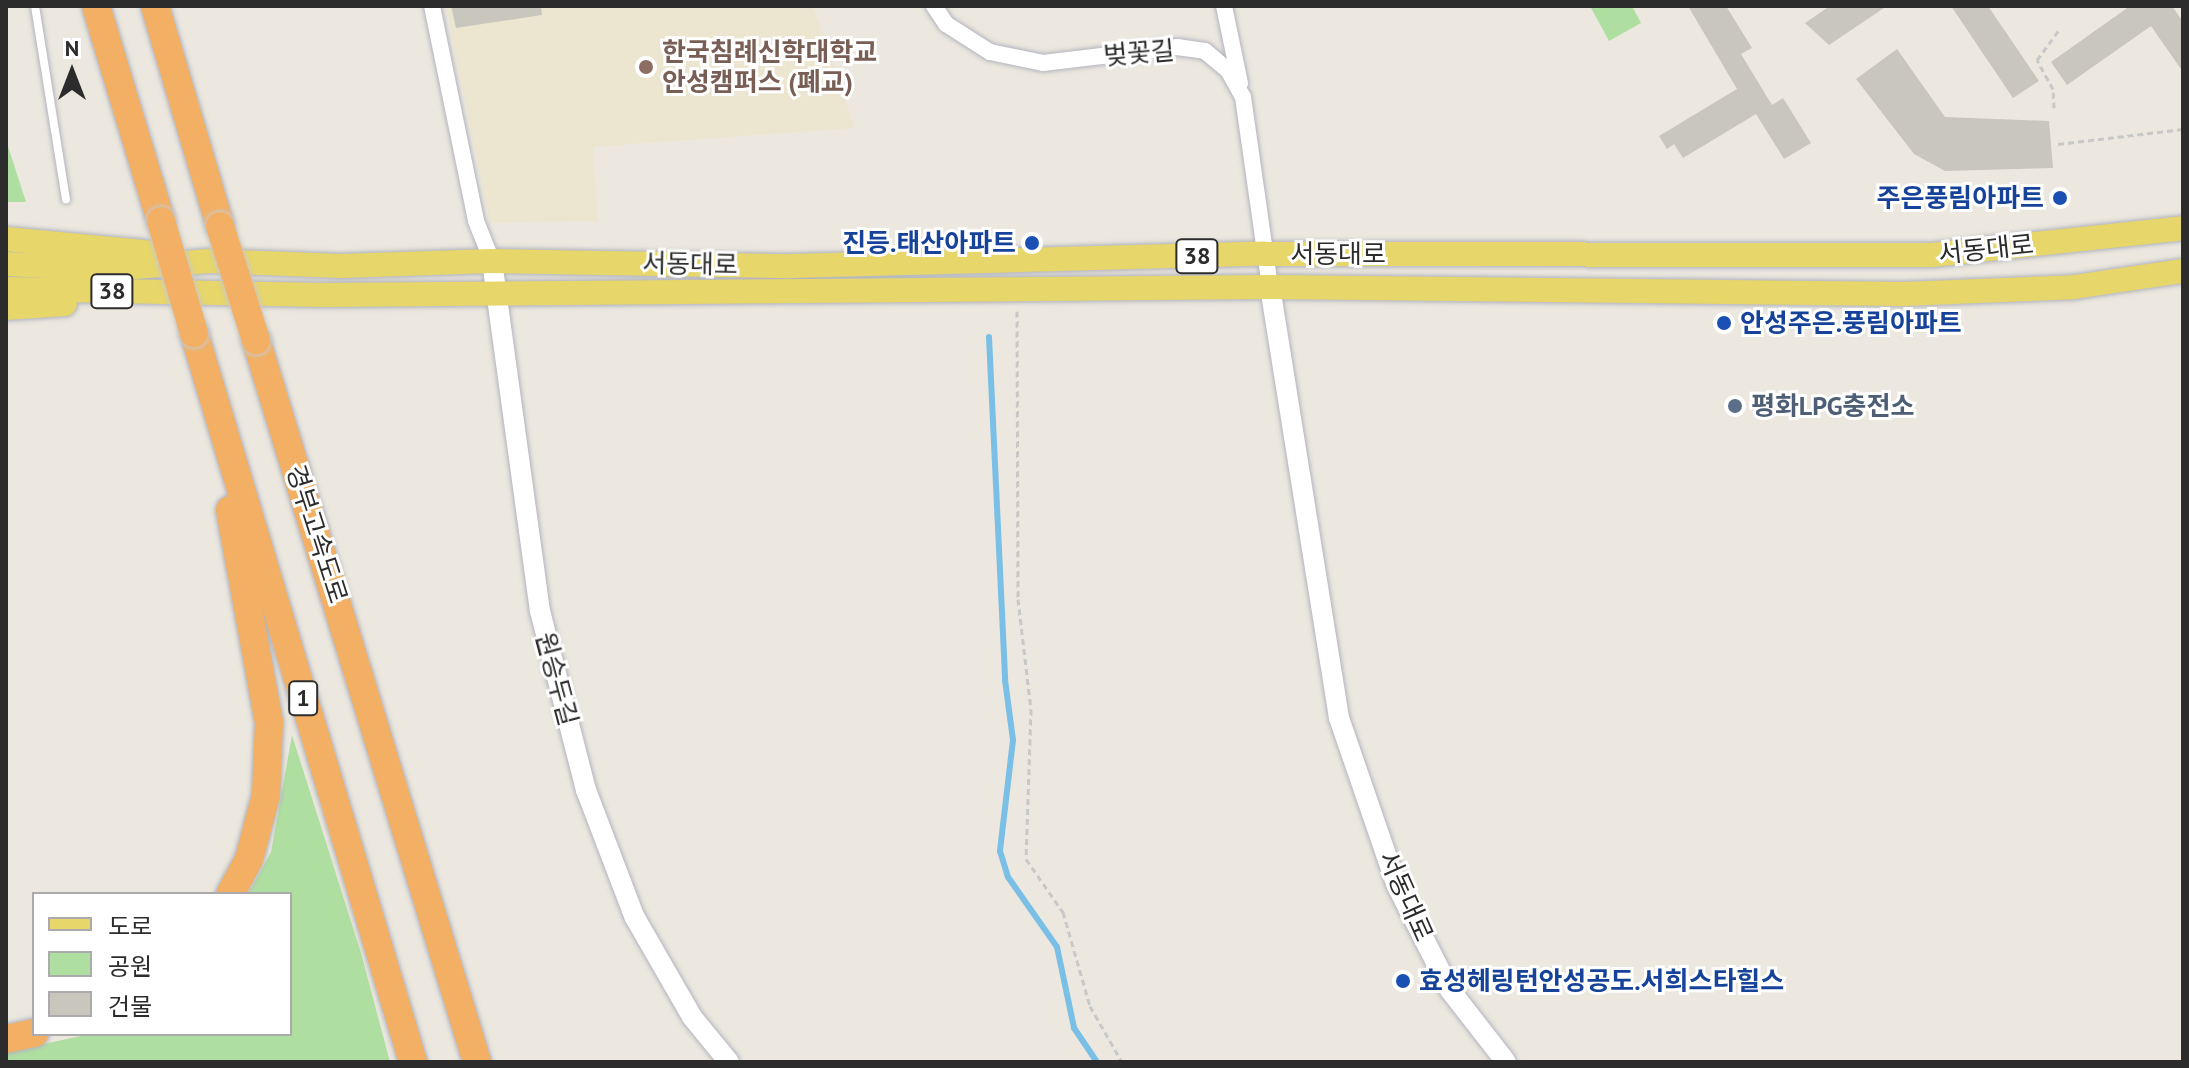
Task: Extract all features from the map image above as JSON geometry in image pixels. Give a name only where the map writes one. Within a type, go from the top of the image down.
[{"type":"highway","name":"1","points":[[96,6],[413,1062]]},
{"type":"highway","name":"경부고속도로","points":[[155,6],[477,1062]]},
{"type":"highway","points":[[194,333],[269,722],[266,795],[249,859],[231,892]]},
{"type":"highway","points":[[6,1039],[32,1033]]},
{"type":"main road","name":"서동대로","points":[[6,264],[110,269],[210,261],[341,266],[492,261],[791,266],[1264,254],[1932,255],[2183,228]]},
{"type":"main road","points":[[6,239],[210,261]]},
{"type":"main road","name":"서동대로","points":[[6,289],[219,292],[1017,291],[1270,287],[1903,294],[2074,287],[2183,271]]},
{"type":"main road","points":[[6,308],[219,292]]},
{"type":"street","points":[[432,6],[476,221],[492,261]]},
{"type":"street","name":"벚꽃길","points":[[934,6],[946,24],[990,52],[1043,63],[1177,47],[1205,51],[1228,70],[1243,97],[1270,287]]},
{"type":"street","points":[[1224,6],[1243,97]]},
{"type":"street","name":"원승두길","points":[[492,261],[540,611],[586,790],[634,916],[692,1017],[729,1062]]},
{"type":"street","name":"서동대로","points":[[1270,287],[1339,718],[1396,884],[1450,990],[1506,1062]]},
{"type":"lane","points":[[35,6],[66,200]]},
{"type":"path","points":[[2054,108],[2053,89],[2037,60],[2059,30]]},
{"type":"path","points":[[2058,144],[2183,129]]},
{"type":"path","points":[[1017,291],[1015,503],[1018,599],[1031,709],[1026,859],[1063,912],[1090,1006],[1122,1062]]},
{"type":"shaded area","name":"한국침례신학대학교 안성캠퍼스 (폐교)","points":[[446,6],[813,6],[855,128],[593,147],[598,221],[490,223]]},
{"type":"green space","points":[[1590,6],[1632,6],[1641,23],[1609,41]]},
{"type":"green space","points":[[6,140],[26,202],[6,202]]},
{"type":"green space","points":[[292,735],[361,953],[390,1062],[6,1062],[6,1052],[81,1036],[292,1036],[292,892],[249,892],[271,852]]},
{"type":"building","points":[[451,6],[541,6],[542,15],[456,28]]},
{"type":"building","points":[[1688,6],[1726,6],[1752,48],[1741,54],[1772,105],[1783,98],[1811,143],[1784,159],[1756,114],[1683,158],[1674,144],[1667,149],[1659,136],[1737,89]]},
{"type":"building","points":[[1830,6],[1887,6],[1829,45],[1805,23]]},
{"type":"building","points":[[1951,6],[1988,6],[2039,81],[2013,98]]},
{"type":"building","points":[[2130,6],[2172,6],[2183,22],[2183,72],[2151,26],[2067,85],[2051,62]]},
{"type":"building","points":[[1897,49],[1945,117],[2049,121],[2053,168],[1945,171],[1914,154],[1856,79]]},
{"type":"waterway","points":[[989,337],[1005,680],[1013,740],[1000,851],[1008,877],[1057,947],[1074,1028],[1097,1062]]},
{"type":"place","name":"한국침례신학대학교 안성캠퍼스 (폐교)","points":[[646,67]]},
{"type":"place","name":"주은풍림아파트","points":[[2060,198]]},
{"type":"place","name":"진등.태산아파트","points":[[1032,243]]},
{"type":"place","name":"안성주은.풍림아파트","points":[[1724,323]]},
{"type":"place","name":"평화LPG충전소","points":[[1735,406]]},
{"type":"place","name":"효성헤링턴안성공도.서희스타힐스","points":[[1403,981]]}]
